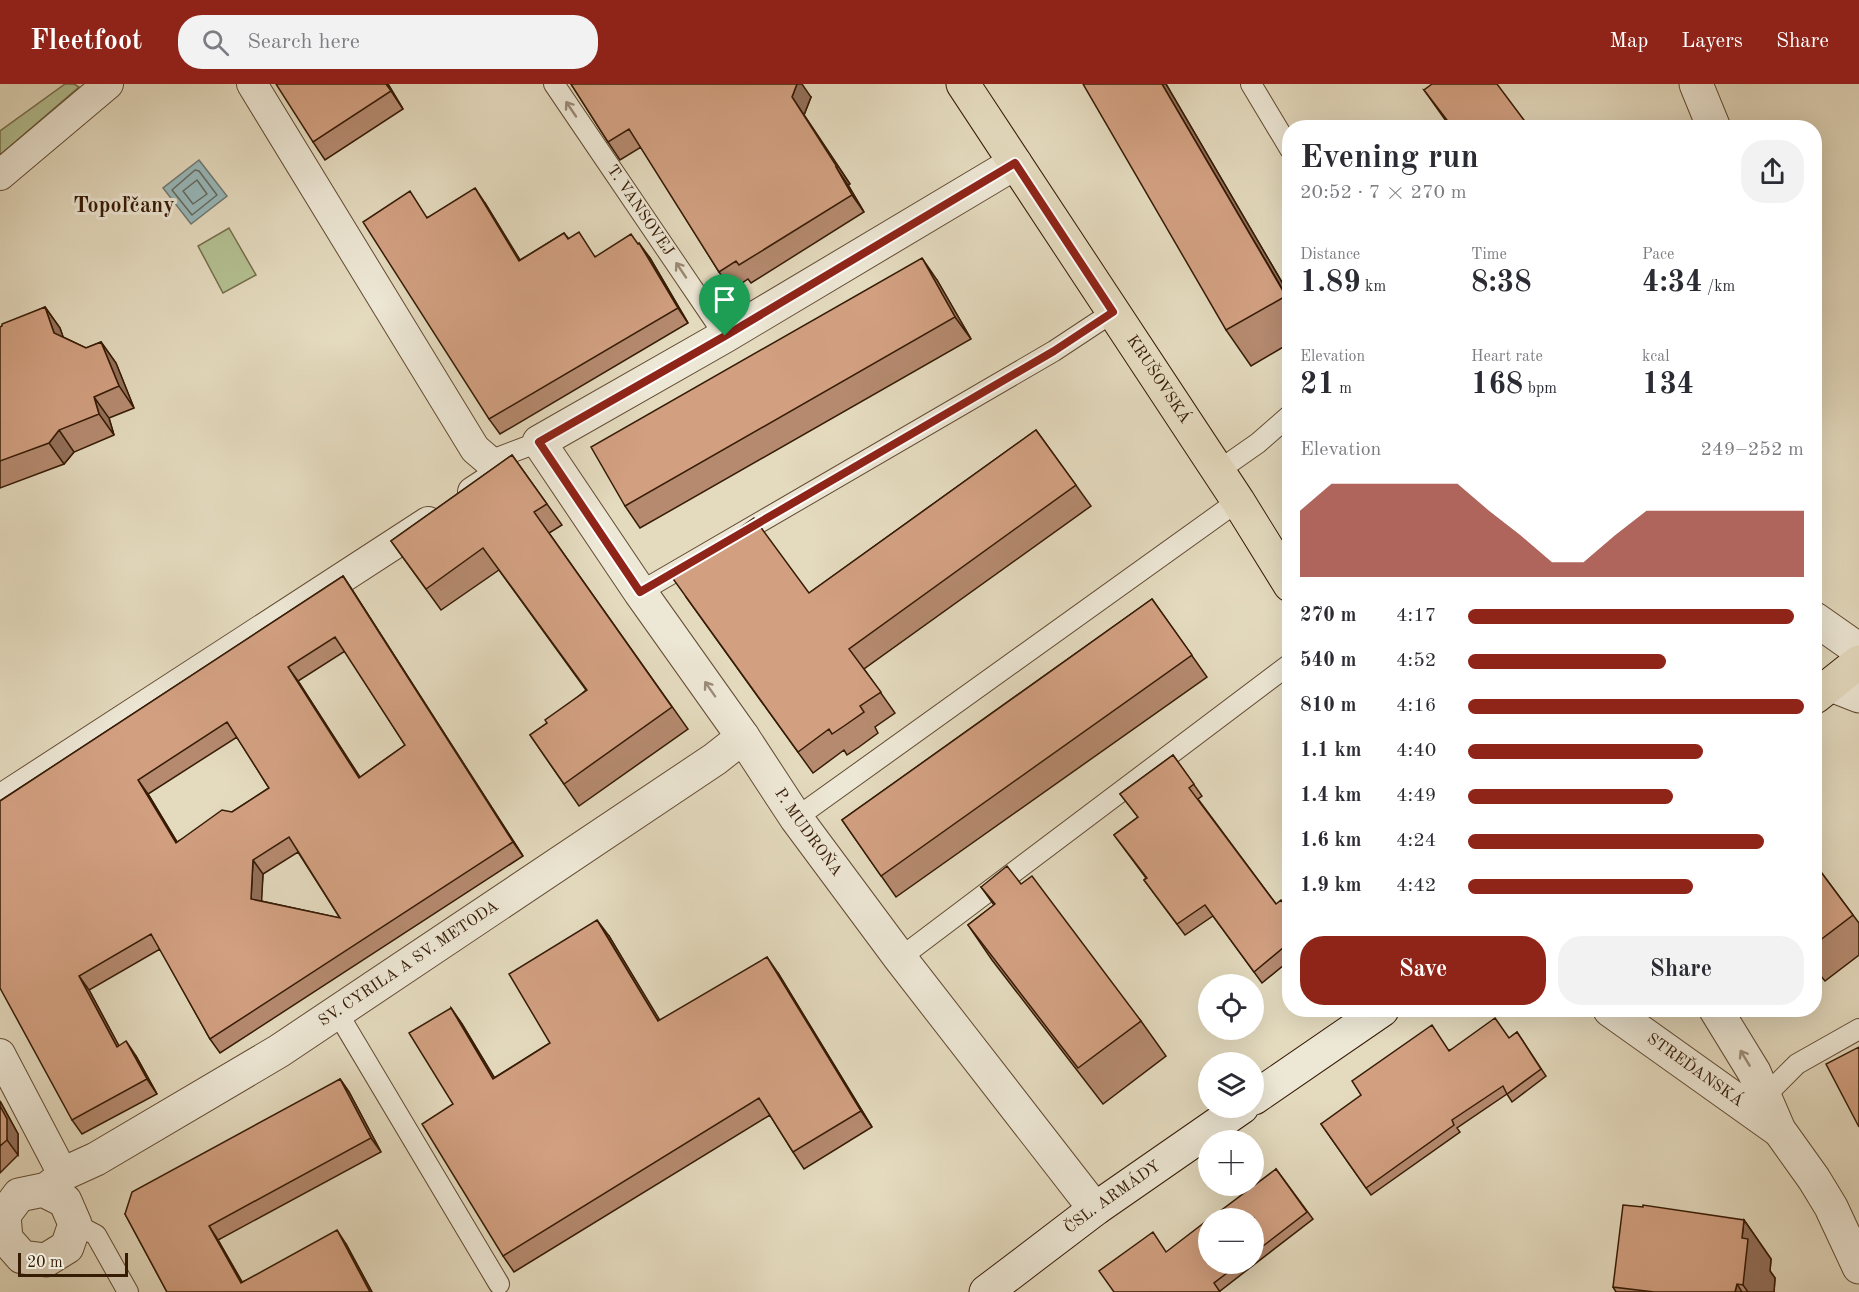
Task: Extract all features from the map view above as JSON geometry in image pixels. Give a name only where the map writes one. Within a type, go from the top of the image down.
[{"type":"main road","name":"KRUŠOVSKÁ","points":[[963,84],[1238,501],[1282,572]]},
{"type":"main road","points":[[1835,693],[1859,662]]},
{"type":"street","points":[[0,175],[108,84]]},
{"type":"street","points":[[0,800],[499,475],[489,461],[475,449],[252,84]]},
{"type":"street","points":[[1696,84],[1711,120]]},
{"type":"street","points":[[539,442],[725,336],[1015,163]]},
{"type":"street","name":"P. MUDROŇA","points":[[539,442],[640,592],[743,737],[796,818],[900,958],[1095,1209]]},
{"type":"street","points":[[1822,624],[1859,650]]},
{"type":"street","name":"SV. CYRILA A SV. METODA","points":[[75,1224],[67,1247],[46,1260],[11,1263],[2,1217],[19,1195],[53,1182],[96,1159],[279,1051],[705,766],[743,737]]},
{"type":"street","points":[[1264,1091],[1373,1017]]},
{"type":"street","name":"STREĎANSKÁ","points":[[1620,1017],[1779,1130]]},
{"type":"street","name":"STREĎANSKÁ","points":[[1720,1017],[1754,1072],[1779,1130],[1831,1207],[1859,1267]]},
{"type":"street","points":[[0,1054],[53,1182],[65,1201],[75,1224]]},
{"type":"street","name":"ČSL. ARMÁDY","points":[[986,1292],[1095,1209],[1226,1118]]},
{"type":"lane","name":"T. VANSOVEJ","points":[[554,84],[725,336]]},
{"type":"lane","points":[[1251,84],[1282,136]]},
{"type":"lane","points":[[640,592],[1054,351],[1113,312]]},
{"type":"lane","points":[[1218,471],[1282,426]]},
{"type":"lane","points":[[489,461],[539,442]]},
{"type":"lane","points":[[796,818],[1238,501]]},
{"type":"lane","points":[[900,958],[1282,670]]},
{"type":"lane","points":[[337,1012],[499,1284]]},
{"type":"lane","points":[[1764,1097],[1797,1064],[1859,1029]]},
{"type":"lane","points":[[75,1224],[96,1235],[128,1292]]},
{"type":"green space","points":[[65,84],[74,84],[79,87],[0,155],[0,131]]},
{"type":"green space","points":[[229,228],[256,275],[223,293],[198,246]]},
{"type":"water","points":[[199,160],[227,196],[191,224],[163,188]]},
{"type":"building","points":[[276,84],[386,84],[391,91],[313,142]]},
{"type":"building","points":[[571,84],[797,84],[792,97],[837,167],[852,195],[739,265],[736,261],[719,272],[629,129],[608,142]]},
{"type":"building","points":[[1083,84],[1162,84],[1282,289],[1282,298],[1226,330]]},
{"type":"building","points":[[1432,84],[1497,84],[1524,120],[1447,120],[1424,90]]},
{"type":"building","points":[[475,188],[519,261],[564,233],[568,239],[579,232],[595,257],[631,234],[639,243],[678,308],[489,419],[363,222],[410,191],[427,218]]},
{"type":"building","points":[[922,258],[955,317],[625,506],[591,447]]},
{"type":"building","points":[[45,307],[54,333],[86,348],[101,342],[119,386],[94,397],[99,414],[59,430],[49,443],[0,461],[0,327],[2,324]]},
{"type":"building","points":[[1036,430],[1076,485],[849,649],[881,692],[860,706],[864,712],[832,734],[829,729],[798,752],[671,576],[754,518],[809,593]]},
{"type":"building","points":[[512,455],[547,504],[534,512],[672,707],[564,784],[530,735],[547,723],[545,720],[587,690],[483,548],[426,589],[391,541]]},
{"type":"building","points":[[343,576],[513,842],[210,1039],[151,934],[79,976],[117,1047],[126,1041],[147,1079],[72,1120],[0,988],[0,801]],"holes":[[[335,637],[405,745],[359,778],[288,667]],[[227,722],[269,788],[232,812],[222,810],[176,843],[138,780]],[[289,837],[340,918],[251,899],[253,860]]]},
{"type":"building","points":[[1152,599],[1192,655],[881,876],[842,820]]},
{"type":"building","points":[[1173,755],[1194,784],[1189,788],[1276,904],[1282,901],[1282,949],[1254,972],[1205,905],[1177,924],[1144,880],[1147,878],[1114,835],[1138,817],[1120,794]]},
{"type":"building","points":[[1007,866],[1021,884],[1032,876],[1141,1021],[1078,1068],[968,925],[995,904],[981,887]]},
{"type":"building","points":[[1822,873],[1853,915],[1822,939]]},
{"type":"building","points":[[597,920],[658,1021],[767,957],[861,1111],[793,1152],[759,1098],[503,1256],[422,1124],[453,1104],[409,1033],[451,1008],[493,1079],[550,1043],[509,974]]},
{"type":"building","points":[[1495,1018],[1509,1038],[1517,1032],[1541,1069],[1507,1094],[1503,1086],[1452,1120],[1454,1125],[1366,1188],[1321,1124],[1361,1095],[1352,1081],[1432,1025],[1449,1051]]},
{"type":"building","points":[[1859,1047],[1859,1127],[1826,1064]]},
{"type":"building","points":[[340,1079],[371,1138],[209,1226],[241,1283],[337,1230],[370,1292],[167,1292],[125,1214],[132,1192]]},
{"type":"building","points":[[0,1106],[7,1119],[7,1140],[0,1146]]},
{"type":"building","points":[[1276,1169],[1307,1212],[1264,1245],[1264,1208],[1224,1208],[1240,1196],[1264,1196],[1264,1178]]},
{"type":"building","points":[[1623,1205],[1643,1207],[1643,1205],[1744,1220],[1742,1238],[1748,1239],[1743,1285],[1737,1284],[1735,1292],[1654,1292],[1613,1287]]},
{"type":"building","points":[[1198,1227],[1198,1274],[1226,1274],[1214,1283],[1220,1292],[1114,1292],[1099,1271],[1153,1232],[1166,1252]]},
{"type":"district","name":"Topoľčany","points":[[124,206]]},
{"type":"route","points":[[1015,163],[1113,312],[1054,351],[640,592],[539,442],[725,336],[1015,163]]}]
